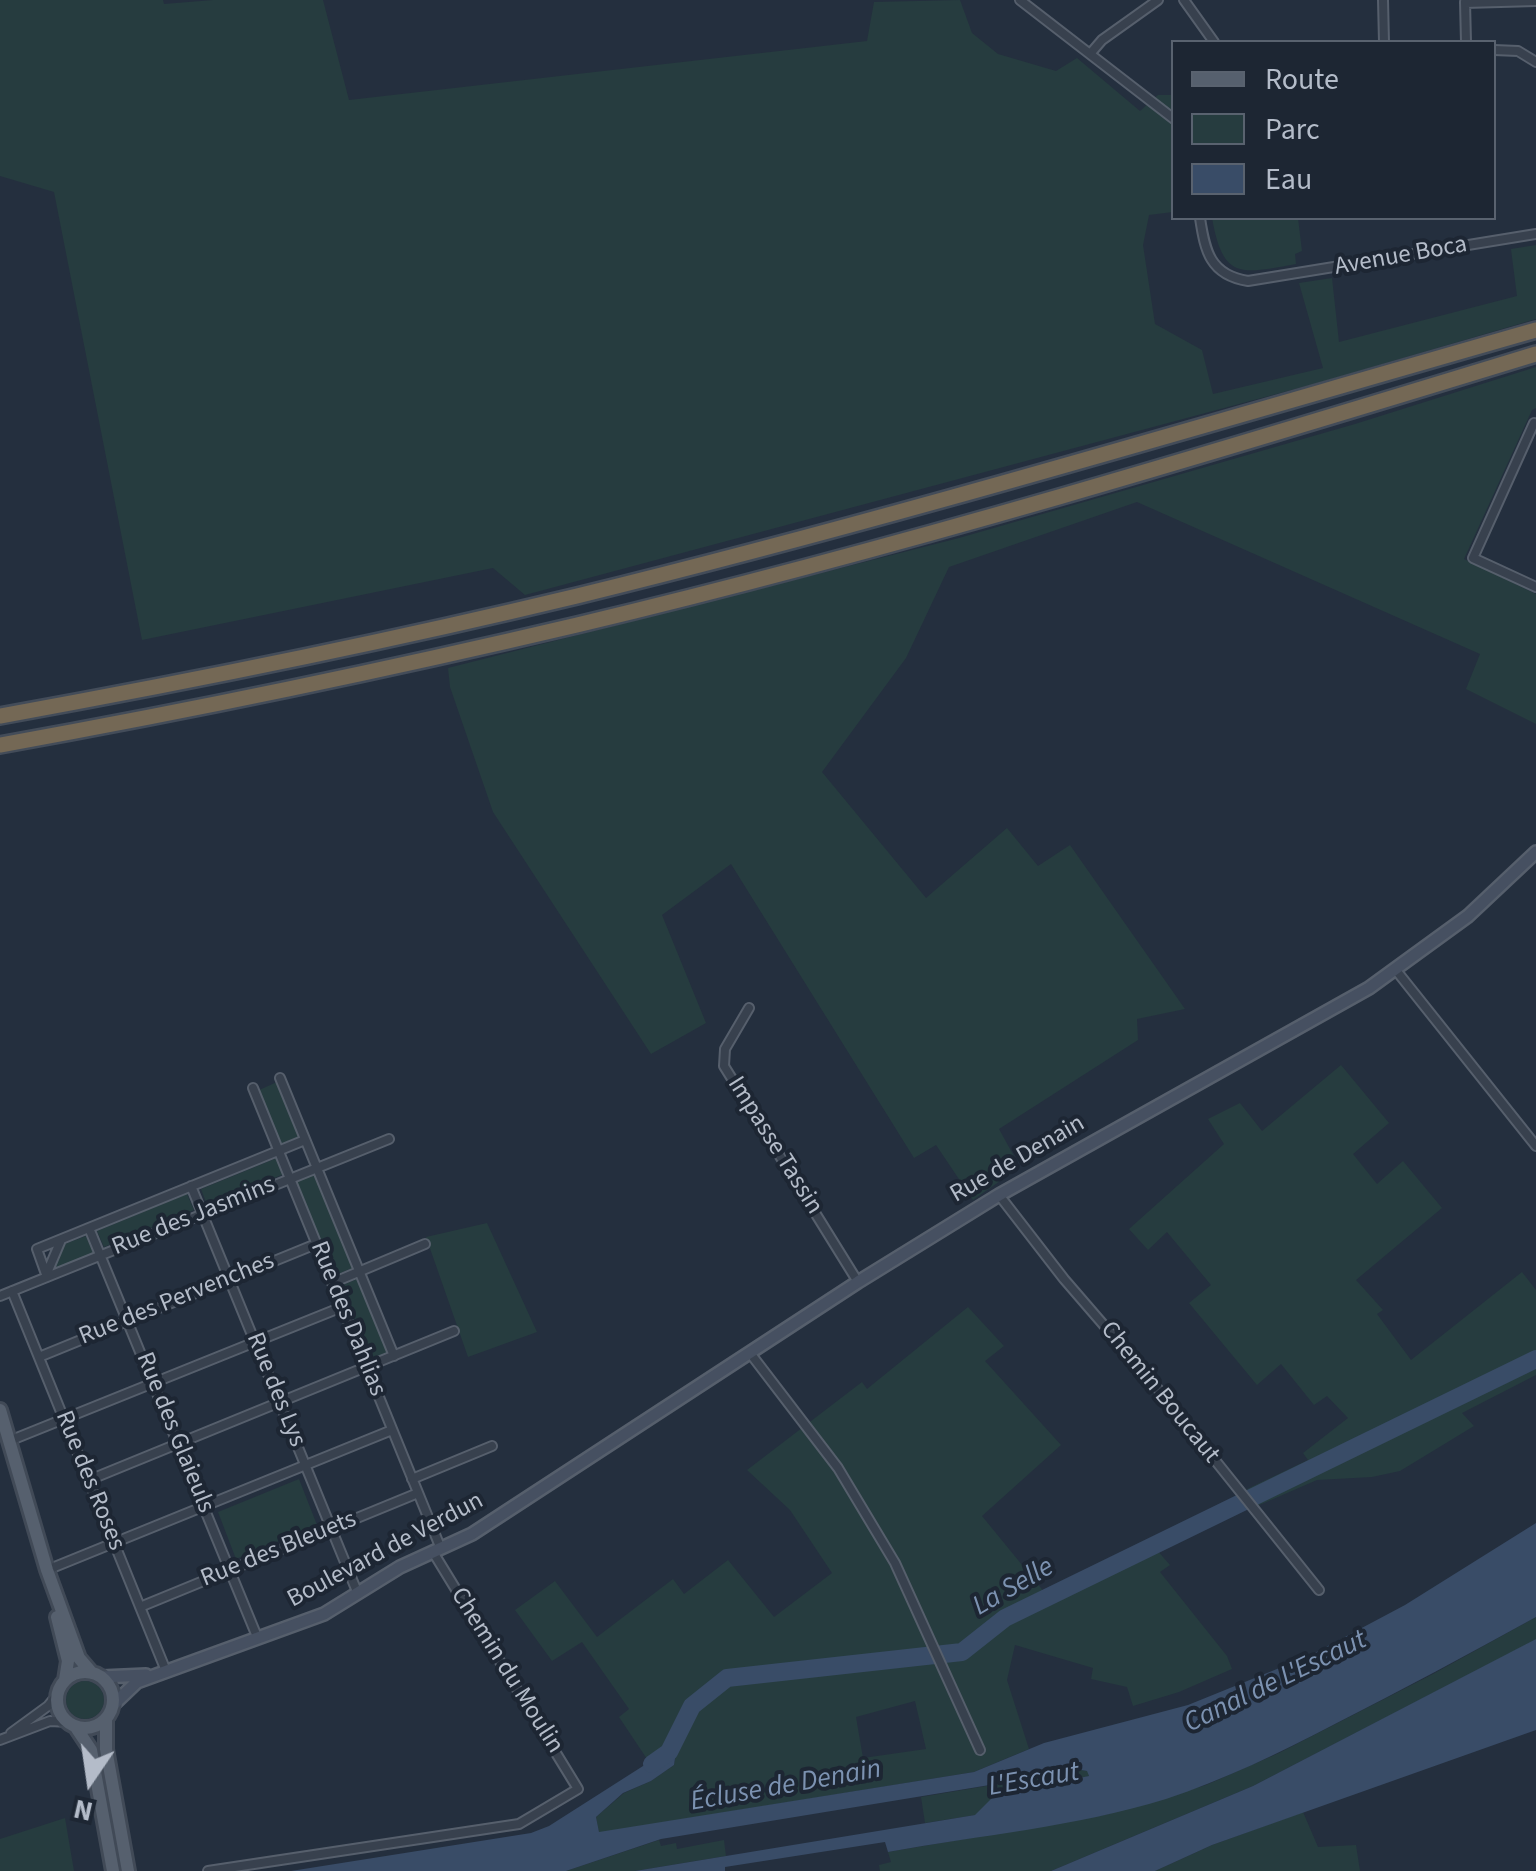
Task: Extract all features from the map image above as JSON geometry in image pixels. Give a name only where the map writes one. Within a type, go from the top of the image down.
[{"type":"highway","points":[[0,716],[306,656],[617,586],[921,505],[1536,330]]},
{"type":"highway","points":[[0,744],[426,660],[674,601],[881,546],[1536,354]]},
{"type":"main road","points":[[0,1410],[47,1570],[66,1654],[59,1710],[91,1750],[113,1871]]},
{"type":"main road","points":[[47,1570],[79,1658],[112,1690],[114,1704],[106,1720],[106,1748],[128,1871]]},
{"type":"main road","points":[[64,1680],[75,1673],[96,1674]]},
{"type":"main road","points":[[72,1724],[91,1727],[106,1720]]},
{"type":"street","points":[[1020,0],[1170,116]]},
{"type":"street","points":[[1090,54],[1102,40],[1158,0]]},
{"type":"street","points":[[1184,0],[1213,40]]},
{"type":"street","points":[[1383,0],[1384,40]]},
{"type":"street","points":[[1466,40],[1465,2],[1536,1]]},
{"type":"street","points":[[1496,50],[1518,50],[1536,62]]},
{"type":"street","name":"Avenue Boca","points":[[1200,220],[1205,251],[1217,269],[1240,280],[1266,279],[1536,234]]},
{"type":"street","points":[[1534,423],[1474,558],[1536,587]]},
{"type":"street","name":"Rue de Denain","points":[[518,1505],[999,1194],[1329,1012],[1395,970],[1468,916],[1536,852]]},
{"type":"street","points":[[1395,970],[1536,1146]]},
{"type":"street","name":"Impasse Tassin","points":[[749,1008],[725,1049],[724,1066],[858,1282]]},
{"type":"street","points":[[280,1078],[394,1356]]},
{"type":"street","name":"Rue des Dahlias","points":[[253,1088],[418,1493],[437,1551]]},
{"type":"street","name":"Rue des Jasmins","points":[[0,1296],[389,1139]]},
{"type":"street","points":[[48,1277],[37,1249],[305,1140]]},
{"type":"street","name":"Rue des Lys","points":[[191,1186],[358,1594]]},
{"type":"street","name":"Chemin Boucaut","points":[[999,1194],[1318,1590]]},
{"type":"street","name":"Rue des Glaieuls","points":[[89,1228],[258,1639]]},
{"type":"street","points":[[48,1277],[49,1262],[61,1239]]},
{"type":"street","name":"Rue des Pervenches","points":[[38,1357],[316,1244]]},
{"type":"street","points":[[332,1282],[424,1244]]},
{"type":"street","name":"Rue des Roses","points":[[12,1291],[163,1672]]},
{"type":"street","points":[[10,1441],[342,1308]]},
{"type":"street","points":[[89,1480],[454,1331]]},
{"type":"street","points":[[750,1353],[844,1478],[901,1573],[980,1750]]},
{"type":"street","points":[[47,1570],[392,1430]]},
{"type":"street","points":[[412,1478],[492,1446]]},
{"type":"street","name":"Rue des Bleuets","points":[[140,1607],[418,1493]]},
{"type":"street","name":"Boulevard de Verdun","points":[[114,1704],[130,1686],[324,1614],[394,1571],[472,1534],[518,1505]]},
{"type":"street","name":"Chemin du Moulin","points":[[208,1871],[514,1826],[578,1789],[437,1551]]},
{"type":"street","name":"Boulevard de Verdun","points":[[96,1674],[163,1672]]},
{"type":"street","points":[[3,1739],[58,1695]]},
{"type":"street","points":[[3,1739],[50,1722],[72,1724]]},
{"type":"green space","points":[[0,0],[163,0],[164,4],[323,0],[349,100],[867,41],[874,2],[960,0],[972,33],[998,54],[1056,71],[1077,58],[1140,111],[1158,95],[1171,95],[1171,212],[1149,215],[1143,245],[1155,324],[1202,350],[1213,394],[1323,368],[1299,283],[1332,278],[1339,342],[1517,296],[1511,249],[1536,245],[1536,319],[1325,381],[525,595],[493,568],[142,640],[54,192],[0,176]]},
{"type":"green space","points":[[1212,220],[1298,220],[1302,251],[1295,254],[1296,264],[1248,270],[1229,262],[1216,238]]},
{"type":"green space","points":[[1536,367],[1536,408],[1464,559],[1536,594],[1536,724],[1466,689],[1480,654],[1137,502],[949,567],[906,658],[822,772],[926,898],[1007,828],[1038,866],[1070,845],[1185,1009],[1137,1019],[1138,1040],[999,1129],[1020,1167],[973,1200],[936,1145],[914,1158],[731,864],[662,915],[706,1023],[651,1054],[493,812],[450,687],[448,668],[959,538],[1355,424]]},
{"type":"green space","points":[[1341,1065],[1389,1123],[1353,1154],[1377,1184],[1403,1161],[1442,1208],[1356,1280],[1383,1310],[1377,1314],[1411,1360],[1522,1272],[1536,1290],[1536,1375],[1462,1413],[1474,1426],[1400,1471],[1317,1480],[1257,1506],[1247,1489],[1308,1460],[1303,1453],[1348,1418],[1327,1396],[1314,1405],[1281,1364],[1257,1385],[1189,1303],[1211,1285],[1167,1232],[1148,1250],[1129,1229],[1224,1144],[1208,1119],[1240,1103],[1262,1131]]},
{"type":"green space","points":[[277,1082],[301,1136],[281,1145],[257,1091]]},
{"type":"green space","points":[[277,1158],[284,1174],[207,1205],[201,1189]]},
{"type":"green space","points":[[314,1173],[353,1268],[335,1275],[295,1181]]},
{"type":"green space","points":[[187,1194],[194,1210],[104,1247],[97,1231]]},
{"type":"green space","points":[[487,1223],[537,1332],[468,1357],[426,1237]]},
{"type":"green space","points":[[86,1236],[94,1254],[51,1272],[62,1245]]},
{"type":"green space","points":[[357,1279],[388,1353],[369,1360],[338,1287]]},
{"type":"green space","points":[[968,1307],[1004,1346],[985,1361],[1061,1445],[982,1516],[1045,1593],[1149,1541],[1170,1565],[1160,1572],[1227,1656],[1232,1669],[1133,1706],[1127,1687],[1091,1679],[1093,1668],[1015,1645],[1007,1680],[1029,1749],[974,1772],[599,1833],[596,1817],[624,1793],[674,1765],[676,1753],[665,1752],[649,1762],[619,1717],[629,1709],[582,1642],[552,1661],[515,1610],[555,1581],[597,1637],[673,1579],[684,1594],[728,1560],[774,1617],[832,1573],[790,1510],[747,1470],[862,1382],[867,1389]],"holes":[[[915,1701],[926,1749],[863,1758],[856,1717]]]},
{"type":"green space","points":[[299,1479],[317,1525],[236,1559],[218,1512]]},
{"type":"green space","points":[[1536,1617],[1536,1639],[1524,1646],[1253,1786],[1051,1871],[880,1871],[879,1865],[891,1862],[888,1852],[1104,1815],[1206,1785],[1279,1753]]},
{"type":"green space","points":[[85,1681],[98,1687],[104,1700],[98,1713],[85,1719],[72,1713],[66,1700],[72,1687]]},
{"type":"green space","points":[[1088,1771],[1089,1776],[976,1815],[925,1823],[921,1797]]},
{"type":"green space","points":[[1303,1812],[1318,1847],[1356,1845],[1360,1871],[1155,1871],[1212,1845]]},
{"type":"green space","points":[[65,1818],[74,1871],[0,1871],[0,1839]]},
{"type":"green space","points":[[659,1840],[661,1846],[676,1843],[677,1849],[724,1840],[726,1856],[635,1871],[566,1871]]},
{"type":"water","name":"Canal de L'Escaut","points":[[1536,1523],[1536,1617],[1272,1756],[1188,1792],[1132,1809],[888,1852],[885,1842],[725,1867],[725,1871],[635,1871],[975,1815],[995,1795],[1089,1776],[1081,1770],[661,1839],[566,1871],[291,1871],[531,1833],[549,1826],[665,1752],[676,1752],[674,1765],[623,1793],[596,1817],[599,1832],[974,1772],[1044,1743],[1188,1705],[1309,1656],[1405,1605]]},
{"type":"water","points":[[1536,1639],[1536,1730],[1212,1845],[1155,1871],[1051,1871],[1253,1786]]},
{"type":"waterway","name":"La Selle","points":[[652,1764],[669,1752],[692,1706],[727,1678],[962,1652],[1005,1618],[1536,1359]]},
{"type":"water label","name":"L'Escaut","points":[[1034,1781]]},
{"type":"water label","name":"Écluse de Denain","points":[[786,1787]]}]
